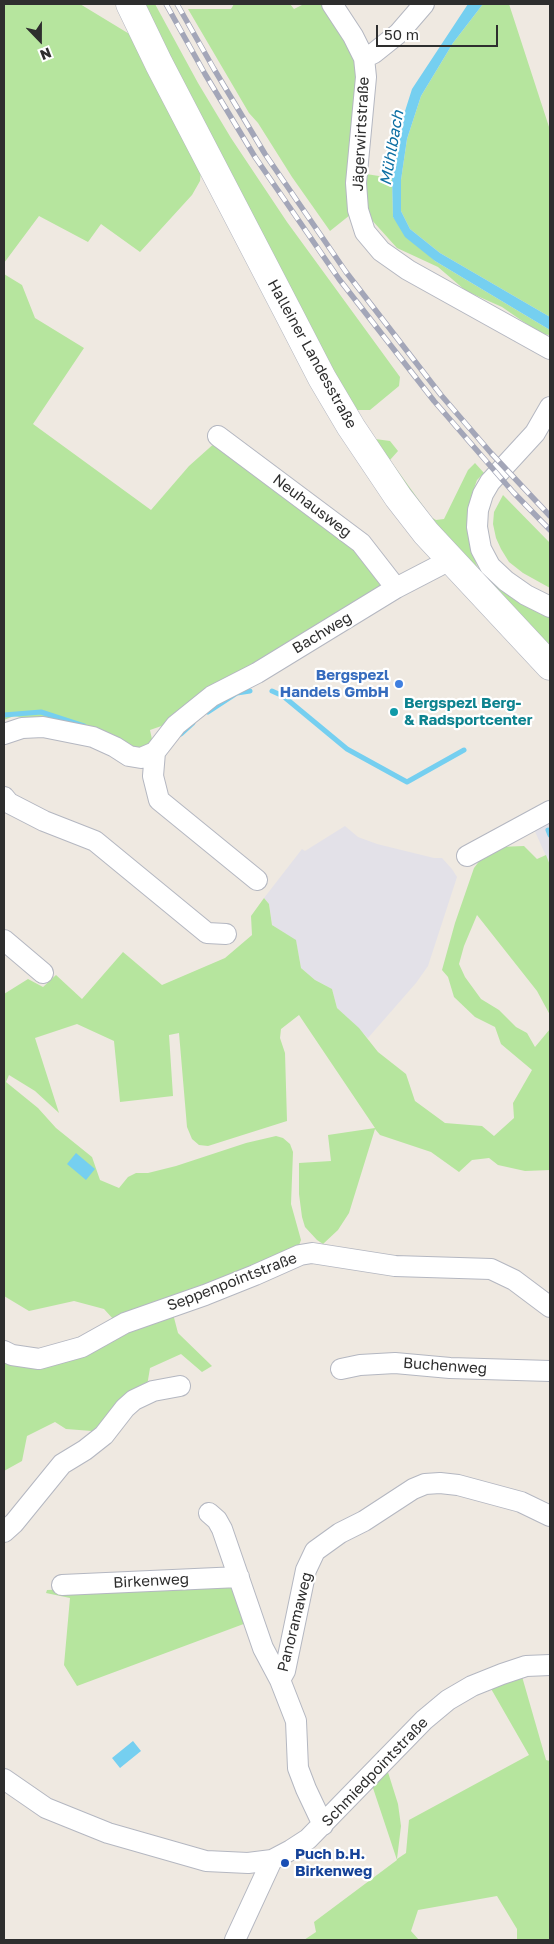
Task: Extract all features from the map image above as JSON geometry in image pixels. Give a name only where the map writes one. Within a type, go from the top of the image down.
[{"type":"main road","name":"Halleiner Landesstraße","points":[[130,4],[158,64],[322,378],[351,427],[388,483],[426,533],[550,666]]},
{"type":"street","name":"Jägerwirtstraße","points":[[332,4],[353,36],[364,58],[366,77],[356,183],[358,210],[365,232],[381,252],[408,270],[550,349]]},
{"type":"street","points":[[364,58],[374,53],[399,33],[424,4]]},
{"type":"street","points":[[550,407],[535,432],[490,482],[483,494],[478,510],[477,527],[480,549],[490,566],[506,581],[550,607]]},
{"type":"street","name":"Neuhausweg","points":[[218,436],[361,543],[396,588]]},
{"type":"street","name":"Bachweg","points":[[155,752],[176,725],[212,696],[258,673],[396,588],[450,560]]},
{"type":"street","points":[[4,734],[22,728],[43,727],[93,737],[129,756],[141,758],[155,752]]},
{"type":"street","points":[[155,752],[152,776],[159,800],[257,880]]},
{"type":"street","points":[[4,797],[9,803],[95,842],[208,933],[226,934]]},
{"type":"street","points":[[467,856],[550,811]]},
{"type":"street","points":[[4,940],[43,973]]},
{"type":"street","name":"Seppenpointstraße","points":[[4,1351],[12,1355],[39,1359],[82,1347],[125,1322],[222,1288],[300,1255],[312,1253],[395,1266],[491,1269],[514,1280],[550,1307]]},
{"type":"street","name":"Buchenweg","points":[[341,1369],[360,1365],[395,1363],[450,1368],[550,1371]]},
{"type":"street","points":[[4,1532],[14,1523],[62,1464],[85,1450],[104,1435],[125,1408],[134,1400],[153,1391],[180,1386]]},
{"type":"street","name":"Panoramaweg","points":[[323,1825],[298,1768],[296,1722],[280,1680],[285,1671],[306,1570],[316,1551],[340,1533],[364,1521],[413,1489],[425,1484],[458,1485],[522,1502],[550,1516]]},
{"type":"street","points":[[209,1513],[217,1520],[222,1530],[263,1648],[280,1680]]},
{"type":"street","name":"Birkenweg","points":[[62,1585],[239,1576]]},
{"type":"street","name":"Schmiedpointstraße","points":[[4,1779],[46,1808],[108,1833],[206,1861],[248,1863],[272,1860],[297,1847],[323,1825],[424,1720],[448,1700],[472,1686],[502,1674],[526,1666],[550,1665]]},
{"type":"street","points":[[235,1940],[272,1860]]},
{"type":"shaded area","points":[[550,817],[550,865],[533,827]]},
{"type":"shaded area","points":[[345,826],[358,837],[377,844],[434,858],[442,858],[457,877],[428,966],[416,983],[368,1038],[337,1008],[332,989],[315,980],[301,968],[296,941],[272,925],[269,904],[264,898],[302,849],[305,851]]},
{"type":"green space","points":[[4,4],[80,4],[131,35],[201,170],[200,181],[192,195],[140,252],[101,224],[88,242],[39,216],[4,263]]},
{"type":"green space","points":[[138,4],[155,4],[198,83],[231,138],[287,222],[400,377],[399,386],[370,410],[351,410]]},
{"type":"green space","points":[[234,4],[290,4],[294,9],[304,4],[325,4],[352,52],[361,91],[350,215],[330,231],[292,177],[258,123],[249,113],[188,9],[231,9]]},
{"type":"green space","points":[[483,4],[509,4],[550,130],[550,317],[440,253],[410,229],[401,211],[401,180],[407,139],[421,96],[453,43]]},
{"type":"green space","points":[[366,174],[392,178],[393,217],[435,261],[550,330],[550,335],[541,334],[502,307],[466,291],[438,267],[397,248],[370,218],[363,189]]},
{"type":"green space","points":[[4,274],[22,285],[35,318],[84,348],[33,424],[151,510],[189,466],[217,441],[357,544],[386,587],[170,723],[150,730],[153,744],[138,749],[35,720],[14,716],[4,720]]},
{"type":"green space","points":[[368,438],[390,441],[398,451],[390,460],[431,517],[436,520],[444,519],[468,470],[475,463],[484,473],[477,480],[471,497],[467,525],[471,548],[477,566],[486,577],[511,597],[550,618],[550,653],[485,586]]},
{"type":"green space","points":[[503,495],[550,543],[550,588],[523,573],[509,562],[501,549],[493,524],[494,512]]},
{"type":"green space","points":[[524,846],[537,859],[546,855],[550,865],[550,1015],[537,991],[477,915],[464,946],[459,964],[465,977],[481,999],[499,1010],[516,1027],[527,1033],[535,1047],[550,1029],[550,1170],[525,1171],[498,1165],[489,1158],[472,1160],[459,1172],[431,1152],[380,1135],[375,1129],[349,1213],[338,1230],[323,1244],[305,1227],[302,1217],[299,1194],[299,1163],[331,1161],[328,1135],[375,1128],[299,1015],[281,1029],[280,1038],[285,1053],[287,1121],[208,1146],[199,1145],[192,1139],[187,1127],[179,1033],[169,1035],[173,1096],[120,1102],[114,1041],[77,1024],[35,1038],[59,1113],[35,1091],[9,1075],[6,1082],[38,1108],[56,1128],[92,1157],[100,1180],[119,1188],[128,1177],[136,1173],[148,1173],[176,1166],[246,1143],[276,1136],[283,1138],[290,1144],[293,1152],[291,1204],[301,1240],[298,1248],[114,1320],[104,1309],[74,1301],[29,1311],[4,1296],[4,994],[28,979],[43,987],[56,975],[82,999],[123,952],[162,985],[225,958],[252,935],[251,916],[264,898],[269,904],[272,925],[296,940],[301,968],[315,980],[332,989],[337,1008],[359,1028],[378,1052],[406,1074],[415,1101],[445,1123],[482,1126],[494,1136],[514,1118],[513,1103],[532,1070],[501,1044],[495,1027],[475,1017],[454,997],[448,977],[442,970],[455,923],[474,868],[483,856],[499,847]]},
{"type":"green space","points":[[172,1310],[178,1333],[212,1366],[202,1372],[181,1354],[150,1368],[147,1386],[131,1397],[92,1431],[66,1429],[55,1422],[27,1436],[22,1461],[4,1471],[4,1364],[63,1345],[81,1336]]},
{"type":"green space","points":[[222,1583],[232,1585],[249,1622],[77,1686],[64,1665],[70,1598],[46,1593],[47,1590]]},
{"type":"green space","points":[[521,1673],[546,1760],[550,1761],[550,1940],[517,1940],[517,1929],[497,1896],[418,1910],[411,1931],[419,1940],[304,1940],[316,1932],[314,1922],[397,1860],[372,1785],[387,1769],[398,1804],[401,1826],[397,1859],[406,1853],[409,1820],[529,1755],[490,1687]]},
{"type":"water","points":[[468,4],[483,4],[453,43],[421,96],[407,139],[401,180],[401,211],[410,229],[440,253],[550,317],[550,330],[435,261],[405,237],[393,217],[392,178],[399,130],[412,89]]},
{"type":"water","points":[[76,1153],[95,1169],[86,1180],[67,1164]]},
{"type":"water","points":[[133,1741],[141,1751],[120,1768],[112,1758]]},
{"type":"waterway","points":[[208,712],[237,693],[250,691]]},
{"type":"waterway","points":[[272,691],[283,696],[347,749],[407,782],[464,750]]},
{"type":"waterway","points":[[4,715],[41,712],[84,726]]},
{"type":"waterway","points":[[181,734],[193,723]]},
{"type":"waterway","points":[[548,830],[550,835]]},
{"type":"railway","points":[[166,4],[255,157],[339,279],[434,401],[513,492],[550,530]]},
{"type":"railway","points":[[177,4],[265,154],[346,272],[441,395],[491,453],[550,516]]},
{"type":"place","name":"Bergspezl Handels GmbH","points":[[399,684]]},
{"type":"place","name":"Bergspezl Berg- & Radsportcenter","points":[[394,712]]},
{"type":"place","name":"Puch b.H. Birkenweg","points":[[285,1863]]},
{"type":"water label","name":"Mühlbach","points":[[392,148]]}]
